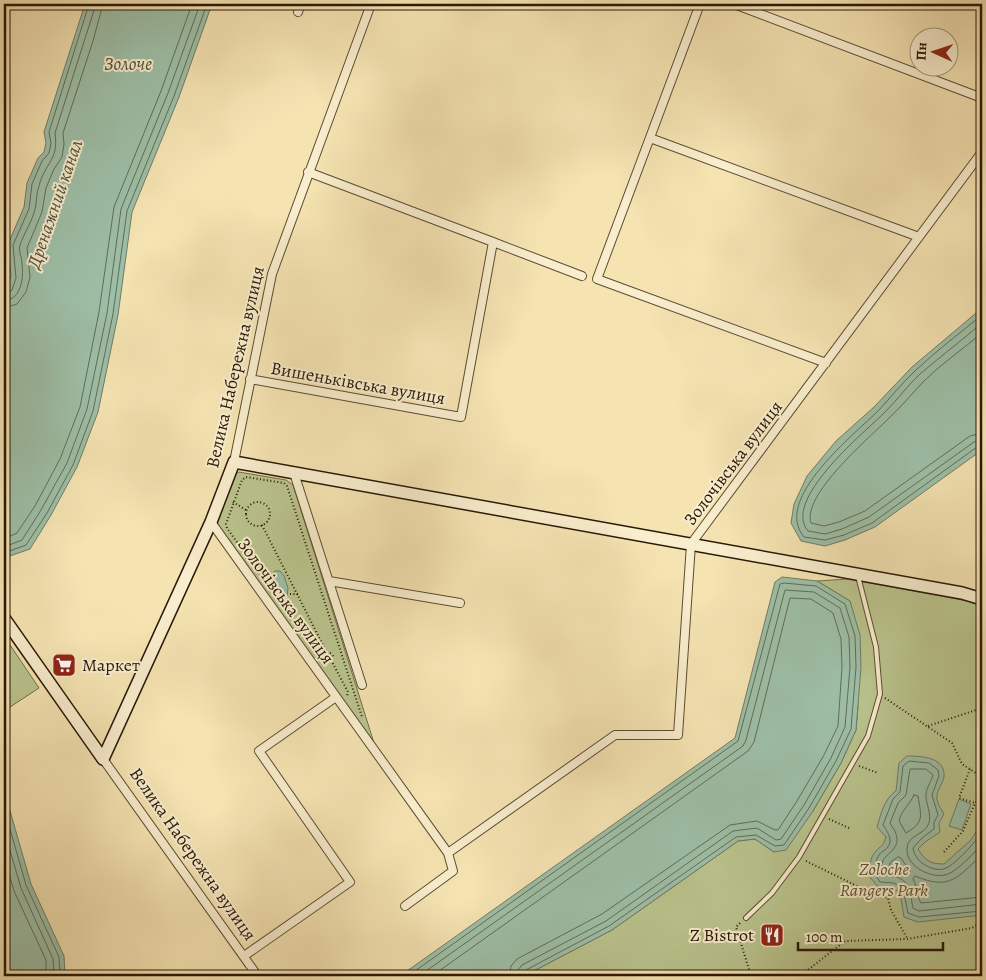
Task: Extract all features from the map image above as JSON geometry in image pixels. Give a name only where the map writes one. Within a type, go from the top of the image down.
[{"type":"street","points":[[298,12],[302,4]]},
{"type":"street","name":"Велика Набережна вулиця","points":[[103,759],[221,499],[234,462],[272,274],[371,4]]},
{"type":"street","points":[[700,4],[597,280],[826,363]]},
{"type":"street","points":[[734,4],[982,98]]},
{"type":"street","points":[[650,138],[919,237]]},
{"type":"street","name":"Золочівська вулиця","points":[[211,522],[338,693],[448,853],[614,736],[678,735],[691,544],[982,152]]},
{"type":"street","points":[[308,172],[582,276]]},
{"type":"street","name":"Вишеньківська вулиця","points":[[250,379],[461,418],[493,242]]},
{"type":"street","points":[[234,462],[962,593],[982,599]]},
{"type":"street","points":[[294,473],[362,685]]},
{"type":"street","points":[[329,581],[460,603]]},
{"type":"street","name":"Велика Набережна вулиця","points":[[4,618],[254,971]]},
{"type":"street","points":[[244,956],[350,882],[259,751],[338,693]]},
{"type":"street","points":[[405,906],[454,871],[448,853]]},
{"type":"lane","points":[[746,918],[772,893],[799,858],[868,736],[880,694],[876,647],[858,574]]},
{"type":"path","points":[[244,552],[226,524],[242,480],[246,477],[284,483],[287,486],[363,722],[358,714]]},
{"type":"path","points":[[221,499],[234,503],[246,510]]},
{"type":"path","points":[[255,502],[262,503],[266,505],[270,512],[268,520],[262,525],[254,526],[246,518],[246,510],[248,506],[255,502]]},
{"type":"path","points":[[262,525],[327,653],[333,656],[331,660],[348,692],[346,698],[338,693]]},
{"type":"path","points":[[290,594],[298,594]]},
{"type":"path","points":[[327,653],[325,658],[331,660]]},
{"type":"path","points":[[348,692],[354,692]]},
{"type":"path","points":[[880,694],[952,743],[962,764],[982,777]]},
{"type":"path","points":[[928,726],[982,708]]},
{"type":"path","points":[[852,763],[878,772]]},
{"type":"path","points":[[970,769],[959,798],[975,803]]},
{"type":"path","points":[[944,852],[963,831],[975,803],[982,797]]},
{"type":"path","points":[[822,816],[851,829]]},
{"type":"path","points":[[799,858],[867,891],[888,898],[891,910],[907,939]]},
{"type":"path","points":[[746,918],[736,927],[751,976]]},
{"type":"path","points":[[800,976],[844,941],[907,939],[972,928],[982,922]]},
{"type":"green space","points":[[239,472],[286,480],[293,485],[374,743],[330,690],[215,522],[232,476]]},
{"type":"green space","name":"Zoloche Rangers Park","points":[[848,579],[968,601],[982,606],[982,976],[524,976],[612,930],[738,841],[755,839],[774,852],[813,811],[841,763],[856,730],[858,707],[850,601],[817,581]]},
{"type":"green space","points":[[4,636],[39,688],[4,711]]},
{"type":"water","name":"Золоче","points":[[85,4],[212,4],[179,97],[132,212],[118,315],[98,412],[77,467],[30,549],[4,558],[4,292],[8,287],[11,276],[8,244],[24,207],[27,183],[38,158],[44,152],[46,143],[44,132]]},
{"type":"water","points":[[982,308],[982,450],[875,527],[825,546],[801,541],[791,523],[794,504],[807,476],[836,441],[874,407],[912,367]]},
{"type":"water","points":[[275,571],[280,571],[284,576],[288,588],[287,596],[283,597],[271,579],[271,575]]},
{"type":"water","points":[[782,577],[817,581],[850,601],[860,635],[861,667],[856,730],[841,763],[813,811],[786,850],[774,852],[755,839],[738,841],[612,930],[524,976],[400,976],[735,738],[775,582]]},
{"type":"water","points":[[907,756],[931,759],[941,765],[944,770],[944,777],[937,796],[938,803],[944,814],[939,823],[940,832],[918,849],[926,859],[944,864],[971,840],[982,822],[982,915],[918,922],[904,917],[900,893],[893,888],[878,887],[870,877],[874,853],[883,845],[886,837],[877,827],[880,817],[886,802],[896,791],[899,763]]},
{"type":"water","points":[[4,790],[31,884],[64,956],[65,976],[4,976]]},
{"type":"water","points":[[959,799],[971,804],[962,830],[949,826]]},
{"type":"place","name":"Маркет","points":[[64,665]]},
{"type":"place","name":"Z Bistrot","points":[[772,935]]},
{"type":"water label","name":"Дренажний канал","points":[[55,204]]}]
